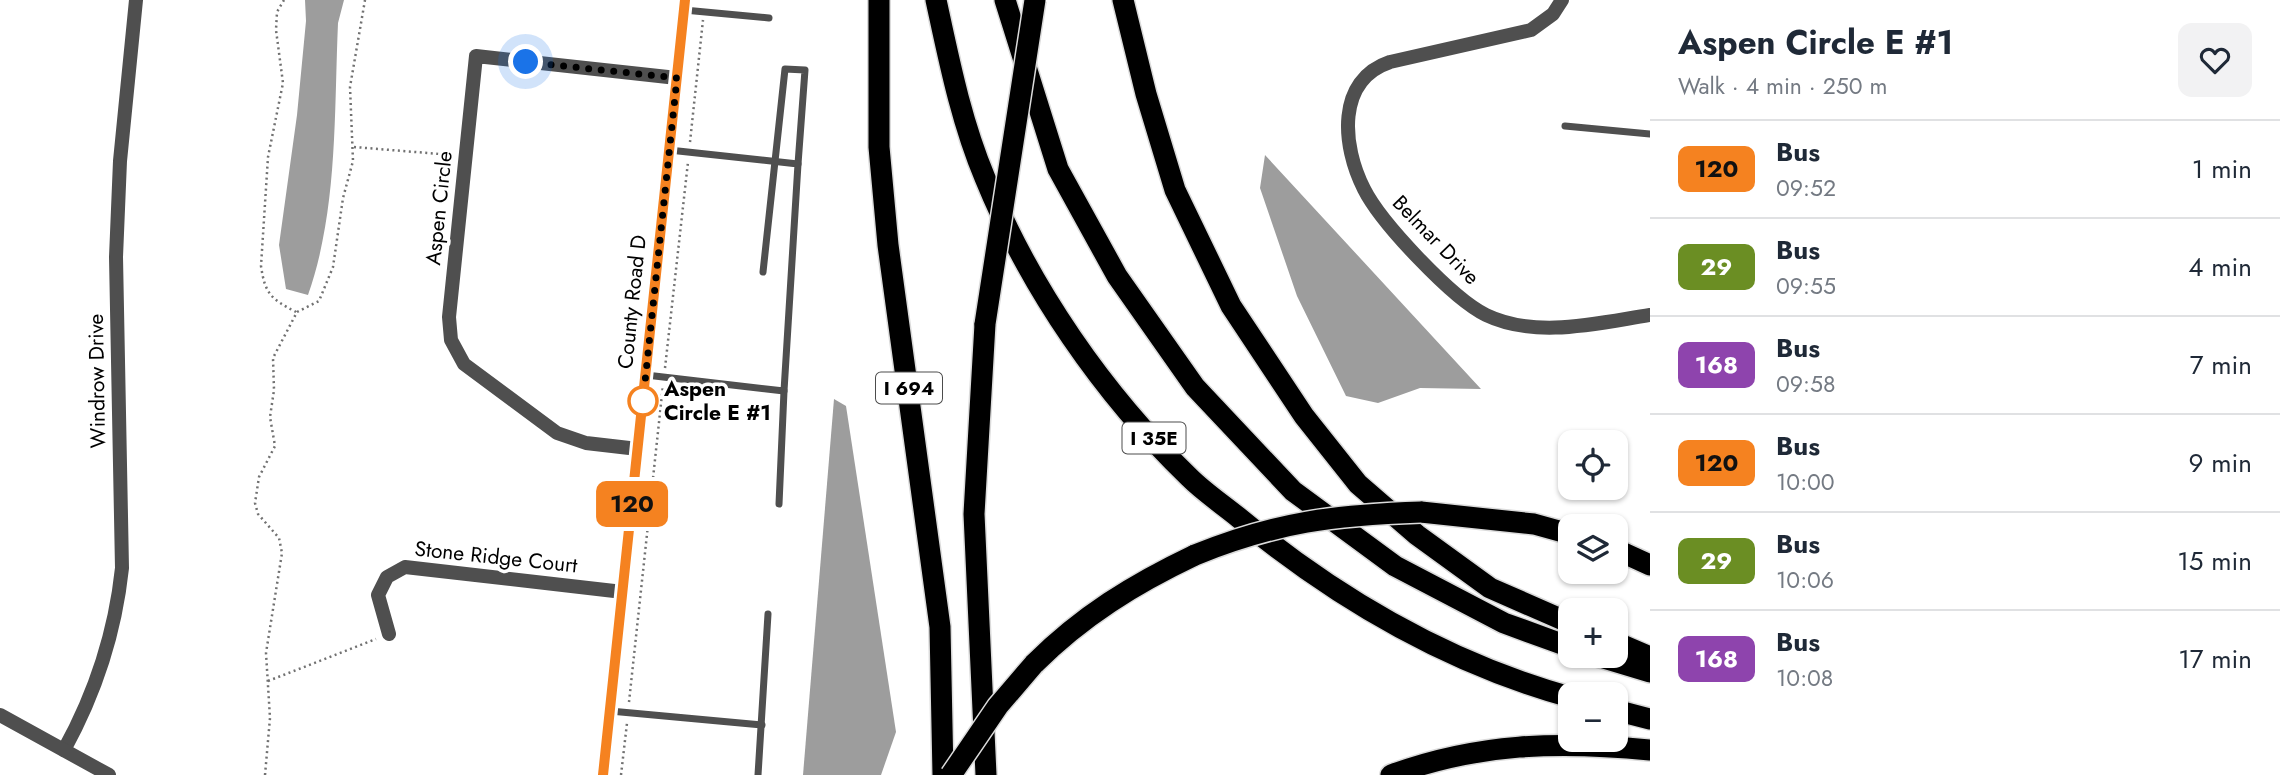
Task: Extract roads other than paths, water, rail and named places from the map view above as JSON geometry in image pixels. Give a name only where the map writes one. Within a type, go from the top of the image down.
[{"type":"highway","name":"I 694","points":[[879,0],[879,146],[888,245],[940,627],[943,775]]},
{"type":"highway","name":"I 35E","points":[[936,0],[955,89],[985,178],[1036,282],[1103,381],[1189,478],[1280,552],[1397,628],[1537,688],[1558,694]]},
{"type":"highway","name":"I 35E","points":[[1005,0],[1058,169],[1117,275],[1195,387],[1293,491],[1395,566],[1504,623],[1558,643]]},
{"type":"highway","points":[[986,775],[974,514],[985,324],[1035,0]]},
{"type":"highway","points":[[1123,0],[1146,94],[1175,190],[1231,306],[1304,416],[1358,484],[1417,535],[1490,588],[1558,618]]},
{"type":"highway","points":[[951,775],[999,706],[1034,664],[1064,634],[1142,580],[1195,555],[1291,523],[1356,514],[1421,512],[1534,524],[1558,531]]},
{"type":"highway","points":[[1628,555],[1650,565]]},
{"type":"highway","points":[[1628,648],[1650,657]]},
{"type":"highway","points":[[1628,665],[1650,672]]},
{"type":"highway","points":[[1628,713],[1650,719]]},
{"type":"highway","points":[[1391,775],[1417,765],[1510,747],[1579,743],[1650,750]]},
{"type":"street","name":"Windrow Drive","points":[[64,750],[102,670],[114,626],[122,568],[116,257],[120,161],[136,0]]},
{"type":"street","name":"Belmar Drive","points":[[1562,0],[1553,14],[1531,30],[1390,62],[1369,72],[1353,91],[1349,108],[1348,129],[1356,170],[1364,189],[1384,218],[1455,294],[1486,315],[1532,326],[1567,326],[1650,315]]},
{"type":"street","name":"County Road D","points":[[603,775],[685,5]]},
{"type":"street","name":"Aspen Circle","points":[[638,449],[586,443],[558,433],[474,374],[456,353],[451,340],[449,317],[476,56],[677,78]]},
{"type":"street","name":"Stone Ridge Court","points":[[388,634],[378,595],[387,576],[405,567],[622,592]]},
{"type":"street","points":[[0,715],[109,775]]},
{"type":"lane","points":[[685,5],[769,18]]},
{"type":"lane","points":[[763,272],[785,69],[805,70],[779,504]]},
{"type":"lane","points":[[1565,126],[1650,134]]},
{"type":"lane","points":[[669,149],[798,164]]},
{"type":"lane","points":[[646,375],[784,391]]},
{"type":"lane","points":[[758,775],[768,614]]},
{"type":"lane","points":[[610,711],[761,725]]},
{"type":"place","name":"Aspen Circle E #1","points":[[643,401]]}]
